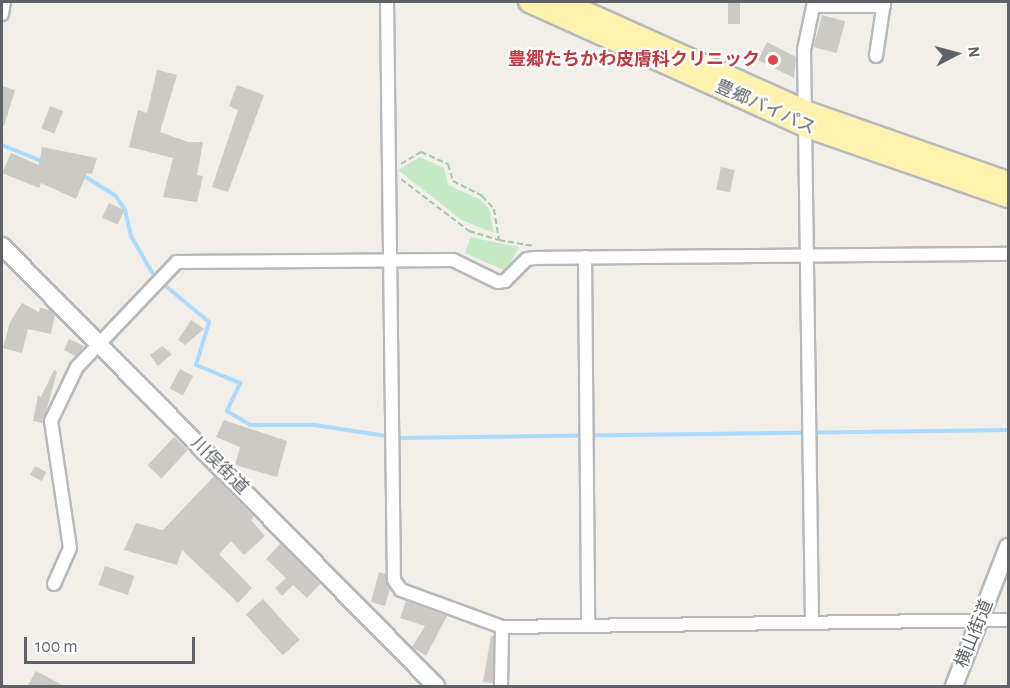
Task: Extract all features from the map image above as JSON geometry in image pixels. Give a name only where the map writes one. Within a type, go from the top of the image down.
[{"type":"main road","name":"豊郷バイパス","points":[[529,2],[806,119],[1008,197]]},
{"type":"main road","name":"豊郷バイパス","points":[[563,2],[806,119],[1008,182]]},
{"type":"main road","name":"川俣街道","points":[[2,246],[436,687]]},
{"type":"main road","name":"横山街道","points":[[954,687],[1008,548]]},
{"type":"street","points":[[2,14],[4,2]]},
{"type":"street","points":[[387,2],[394,580],[401,590],[502,627],[1008,620]]},
{"type":"street","points":[[812,623],[804,50],[814,4],[884,4],[876,56]]},
{"type":"street","points":[[54,584],[70,548],[51,421],[77,367],[100,346],[177,262],[453,260],[498,282],[505,281],[527,259],[535,258],[1008,254]]},
{"type":"street","points":[[585,257],[588,626]]},
{"type":"street","points":[[501,687],[502,627]]},
{"type":"path","points":[[499,240],[494,209],[482,196],[453,181],[448,164],[421,152],[390,171],[469,231],[499,240],[534,244],[535,258]]},
{"type":"green space","points":[[420,157],[444,168],[448,185],[481,200],[489,209],[494,233],[462,220],[398,170]]},
{"type":"green space","points":[[471,237],[519,247],[506,271],[465,253]]},
{"type":"building","points":[[728,2],[740,2],[740,24],[728,24]]},
{"type":"building","points":[[822,15],[845,21],[837,53],[813,47]]},
{"type":"building","points":[[767,42],[796,57],[794,78],[758,60]]},
{"type":"building","points":[[157,70],[177,75],[160,132],[188,142],[203,142],[197,175],[203,176],[197,202],[163,197],[173,158],[129,147],[138,110],[147,113]]},
{"type":"building","points":[[237,85],[264,95],[228,192],[212,187],[238,110],[229,106]]},
{"type":"building","points":[[2,86],[15,90],[4,126],[2,126]]},
{"type":"building","points":[[50,106],[63,111],[54,133],[41,128]]},
{"type":"building","points":[[42,147],[97,158],[92,174],[87,173],[76,199],[41,183],[39,188],[2,173],[11,153],[39,165]]},
{"type":"building","points":[[721,167],[735,170],[730,192],[716,189]]},
{"type":"building","points":[[109,203],[124,210],[118,225],[102,218]]},
{"type":"building","points":[[22,303],[39,312],[40,308],[50,310],[55,315],[51,334],[28,329],[22,353],[3,348],[10,322]]},
{"type":"building","points":[[191,320],[204,329],[185,345],[178,340]]},
{"type":"building","points":[[69,339],[84,346],[76,356],[64,350]]},
{"type":"building","points":[[162,346],[172,354],[158,366],[150,355]]},
{"type":"building","points":[[180,369],[193,376],[183,395],[170,388]]},
{"type":"building","points":[[54,370],[57,372],[43,423],[33,421],[38,395],[41,397]]},
{"type":"building","points":[[224,420],[287,441],[277,477],[235,465],[240,447],[216,437]]},
{"type":"building","points":[[174,437],[188,450],[161,478],[147,466]]},
{"type":"building","points":[[35,466],[46,472],[42,481],[30,475]]},
{"type":"building","points":[[214,476],[254,517],[251,520],[265,536],[244,555],[231,541],[219,554],[252,588],[238,603],[182,550],[177,565],[124,550],[136,523],[163,530]]},
{"type":"building","points":[[281,543],[320,584],[307,598],[293,585],[282,596],[275,588],[286,578],[266,559]]},
{"type":"building","points":[[105,566],[134,576],[128,595],[98,585]]},
{"type":"building","points":[[379,572],[386,574],[390,588],[385,606],[371,602]]},
{"type":"building","points":[[263,599],[300,640],[283,655],[246,614]]},
{"type":"building","points":[[406,601],[447,616],[426,656],[412,647],[425,626],[400,618]]},
{"type":"building","points":[[491,636],[494,636],[493,683],[483,682]]},
{"type":"building","points":[[36,671],[66,687],[27,687]]},
{"type":"waterway","points":[[2,145],[44,162]]},
{"type":"waterway","points":[[81,174],[115,195],[125,210],[131,236],[157,281]]},
{"type":"waterway","points":[[162,283],[209,322],[196,365],[240,383],[227,411],[250,425],[314,425],[400,438],[1008,430]]},
{"type":"place","name":"豊郷たちかわ皮膚科クリニック","points":[[773,60]]}]
